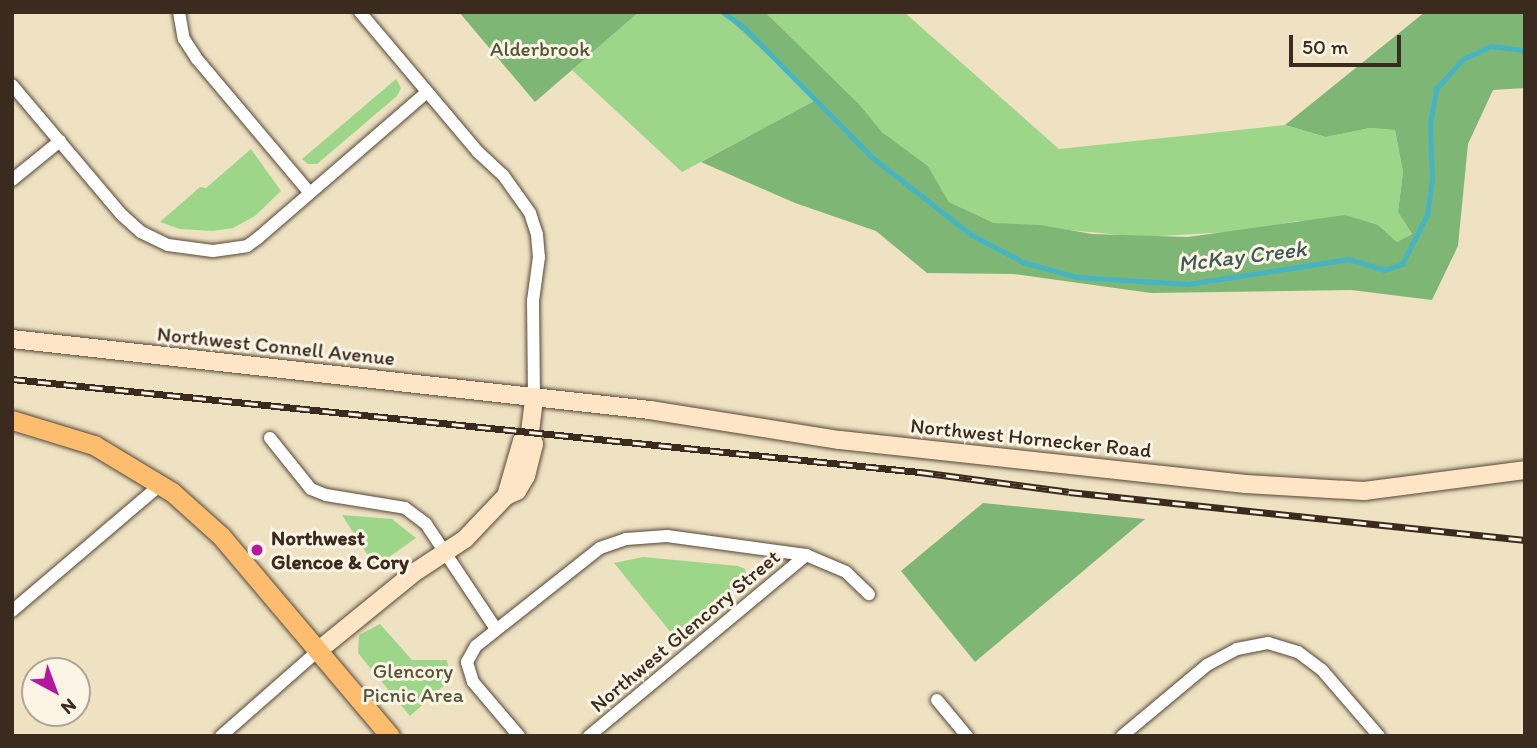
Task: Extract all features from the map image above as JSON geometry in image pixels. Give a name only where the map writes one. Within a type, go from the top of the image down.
[{"type":"main road","points":[[12,419],[94,445],[161,484],[221,536],[390,736]]},
{"type":"street","points":[[179,12],[184,39],[197,59],[310,194]]},
{"type":"street","points":[[221,736],[318,650],[404,580],[447,552],[485,522],[506,496],[517,491],[526,476],[534,444],[530,432],[534,397],[533,301],[539,257],[537,235],[530,213],[503,175],[426,92],[360,12]]},
{"type":"street","points":[[12,85],[122,215],[141,232],[168,245],[230,250],[247,246],[426,92]]},
{"type":"street","points":[[12,180],[60,141]]},
{"type":"street","name":"Northwest Connell Avenue","points":[[12,339],[534,397]]},
{"type":"street","name":"Northwest Hornecker Road","points":[[534,397],[650,410],[840,440],[1311,490],[1383,490],[1525,470]]},
{"type":"street","points":[[270,438],[312,489],[326,495],[405,509],[426,524],[496,629]]},
{"type":"street","points":[[14,607],[161,484]]},
{"type":"street","points":[[519,736],[473,682],[467,662],[475,646],[575,565],[605,546],[645,536],[667,536],[806,555],[846,572],[869,594]]},
{"type":"street","name":"Northwest Glencory Street","points":[[589,736],[806,555]]},
{"type":"street","points":[[1122,736],[1207,665],[1237,649],[1268,643],[1298,652],[1314,664],[1379,736]]},
{"type":"street","points":[[937,700],[967,736]]},
{"type":"green space","name":"Alderbrook","points":[[459,12],[639,12],[535,102]]},
{"type":"green space","points":[[639,12],[721,12],[816,100],[682,172],[572,70]]},
{"type":"green space","points":[[721,12],[765,12],[860,105],[882,132],[928,166],[949,202],[994,223],[1040,225],[1092,234],[1188,237],[1345,215],[1378,225],[1397,242],[1412,234],[1398,212],[1403,172],[1395,130],[1370,128],[1326,137],[1285,125],[1425,12],[1525,12],[1525,88],[1493,90],[1468,144],[1458,246],[1432,300],[1351,290],[1151,293],[1014,274],[927,273],[876,231],[795,203],[701,162],[816,100]]},
{"type":"green space","points":[[765,12],[904,12],[1059,149],[1285,125],[1326,137],[1370,128],[1395,130],[1403,172],[1398,212],[1412,234],[1397,242],[1378,225],[1297,221],[1248,231],[1142,237],[994,223],[949,202],[928,166],[882,132],[860,105]]},
{"type":"green space","points":[[396,79],[401,88],[397,96],[317,164],[308,164],[302,159]]},
{"type":"green space","points":[[251,149],[281,191],[255,216],[233,228],[213,231],[180,229],[160,222],[200,187],[206,188]]},
{"type":"green space","points":[[983,503],[1145,519],[975,662],[901,571]]},
{"type":"green space","points":[[342,515],[392,519],[416,538],[375,567]]},
{"type":"green space","points":[[643,557],[738,566],[745,569],[747,578],[677,640],[614,563]]},
{"type":"green space","name":"Glencory Picnic Area","points":[[380,624],[412,660],[447,660],[450,680],[410,716],[358,653],[359,635]]},
{"type":"waterway","name":"McKay Creek","points":[[723,12],[745,28],[872,157],[972,235],[1023,262],[1077,277],[1188,284],[1349,259],[1384,270],[1402,264],[1427,215],[1432,180],[1430,124],[1436,89],[1463,59],[1491,46],[1525,50]]},
{"type":"railway","points":[[12,379],[920,472],[1069,492],[1525,540]]},
{"type":"place","name":"Northwest Glencoe & Cory","points":[[257,550]]}]
